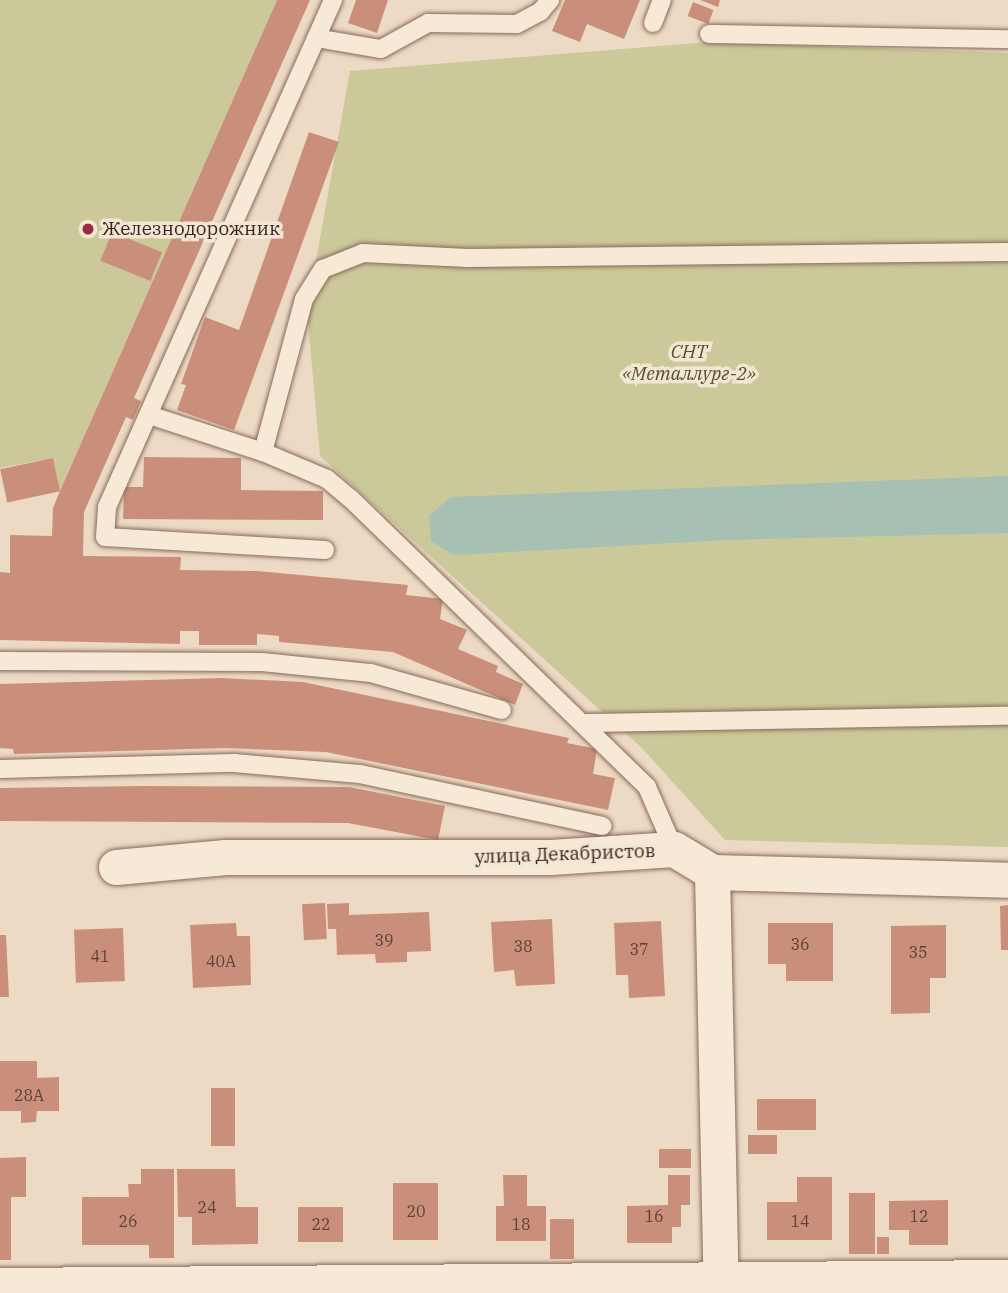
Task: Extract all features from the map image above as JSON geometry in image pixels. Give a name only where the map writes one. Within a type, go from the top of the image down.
[{"type":"street","name":"улица Декабристов","points":[[116,867],[226,857],[550,858],[674,849],[712,872],[1008,880]]},
{"type":"street","points":[[712,872],[721,1286]]},
{"type":"street","points":[[0,1284],[721,1286],[1008,1277]]},
{"type":"lane","points":[[325,550],[105,537],[107,507],[333,0]]},
{"type":"lane","points":[[316,38],[361,49],[381,49],[428,23],[517,24],[540,12],[550,0]]},
{"type":"lane","points":[[653,23],[662,0]]},
{"type":"lane","points":[[709,34],[1008,39]]},
{"type":"lane","points":[[263,453],[304,299],[323,269],[363,253],[468,258],[1008,252]]},
{"type":"lane","points":[[149,415],[263,453],[327,480],[350,498],[586,723],[647,788],[674,849]]},
{"type":"lane","points":[[0,661],[262,662],[371,673],[502,710]]},
{"type":"lane","points":[[586,723],[1008,716]]},
{"type":"lane","points":[[0,769],[234,763],[360,774],[602,825]]},
{"type":"green space","name":"Железнодорожник","points":[[0,0],[277,0],[60,491],[53,458],[0,468]]},
{"type":"green space","name":"СНТ «Металлург-2»","points":[[709,42],[1008,53],[1008,847],[725,840],[642,748],[320,456],[307,311],[350,71]]},
{"type":"shaded area","points":[[1008,476],[1008,533],[725,540],[454,555],[431,541],[429,516],[451,497]]},
{"type":"building","points":[[277,0],[310,0],[134,398],[141,401],[133,420],[126,417],[84,512],[83,556],[181,557],[180,570],[257,571],[408,585],[406,595],[443,599],[440,619],[467,630],[458,649],[498,666],[496,672],[523,684],[515,705],[393,652],[279,642],[279,636],[257,634],[257,645],[199,645],[199,631],[180,631],[180,644],[0,640],[0,572],[10,573],[10,535],[52,536],[53,508],[60,491]]},
{"type":"building","points":[[356,0],[388,0],[377,33],[348,23]]},
{"type":"building","points":[[565,0],[640,0],[624,39],[587,24],[580,42],[552,31]]},
{"type":"building","points":[[700,0],[720,0],[718,7]]},
{"type":"building","points":[[693,2],[714,10],[708,24],[688,16]]},
{"type":"building","points":[[309,132],[339,142],[234,430],[177,410],[186,385],[181,384],[205,317],[239,330]]},
{"type":"building","points":[[112,232],[162,252],[150,281],[100,261]]},
{"type":"building","points":[[144,457],[241,458],[241,490],[323,491],[323,520],[123,519],[124,487],[143,487]]},
{"type":"building","points":[[53,458],[60,491],[7,502],[0,469]]},
{"type":"building","points":[[222,678],[303,682],[569,738],[567,743],[597,749],[593,774],[615,778],[608,810],[326,752],[225,748],[14,754],[13,749],[0,748],[0,684]]},
{"type":"building","points":[[349,787],[445,806],[438,840],[348,823],[0,821],[0,788]]},
{"type":"building","points":[[325,903],[327,939],[304,940],[302,904]]},
{"type":"building","points":[[349,903],[349,915],[429,912],[431,951],[407,952],[407,962],[376,963],[375,954],[337,955],[336,929],[328,929],[327,904]]},
{"type":"building","points":[[1008,905],[1008,950],[1001,950],[1000,906]]},
{"type":"building","points":[[552,919],[555,984],[516,986],[514,970],[494,972],[491,922]]},
{"type":"building","points":[[661,921],[665,996],[629,998],[628,975],[616,975],[614,923]]},
{"type":"building","points":[[236,923],[237,936],[250,936],[251,985],[193,988],[190,925]]},
{"type":"building","points":[[768,923],[833,923],[833,981],[786,981],[786,964],[768,964]]},
{"type":"building","points":[[946,925],[946,978],[930,978],[930,1013],[891,1014],[891,926]]},
{"type":"building","points":[[123,928],[125,981],[76,983],[74,930]]},
{"type":"building","points":[[0,935],[6,935],[9,997],[0,997]]},
{"type":"building","points":[[0,1061],[37,1061],[37,1078],[59,1077],[59,1111],[37,1111],[36,1122],[21,1123],[21,1111],[0,1111]]},
{"type":"building","points":[[211,1088],[235,1088],[235,1146],[211,1146]]},
{"type":"building","points":[[757,1099],[816,1099],[816,1130],[757,1130]]},
{"type":"building","points":[[748,1135],[777,1135],[777,1154],[748,1154]]},
{"type":"building","points":[[659,1149],[691,1149],[691,1168],[659,1168]]},
{"type":"building","points":[[26,1157],[26,1197],[11,1197],[11,1260],[0,1260],[0,1158]]},
{"type":"building","points":[[141,1169],[174,1169],[174,1258],[149,1258],[149,1245],[82,1245],[82,1197],[129,1197],[128,1184],[141,1184]]},
{"type":"building","points":[[177,1169],[235,1169],[236,1207],[258,1207],[258,1244],[192,1245],[192,1217],[178,1217]]},
{"type":"building","points":[[503,1175],[527,1175],[527,1206],[546,1206],[546,1241],[496,1241],[496,1206],[504,1206]]},
{"type":"building","points":[[668,1175],[690,1175],[690,1205],[681,1205],[681,1227],[672,1227],[672,1243],[627,1243],[627,1206],[668,1205]]},
{"type":"building","points":[[797,1177],[832,1177],[832,1240],[767,1240],[767,1202],[797,1202]]},
{"type":"building","points":[[393,1183],[438,1183],[438,1240],[393,1240]]},
{"type":"building","points":[[849,1193],[875,1193],[875,1254],[849,1254]]},
{"type":"building","points":[[948,1200],[948,1245],[909,1245],[909,1230],[889,1230],[889,1201]]},
{"type":"building","points":[[298,1207],[343,1207],[343,1242],[298,1242]]},
{"type":"building","points":[[550,1219],[574,1219],[574,1259],[550,1259]]},
{"type":"building","points":[[877,1237],[889,1237],[889,1254],[877,1254]]},
{"type":"place","name":"Железнодорожник","points":[[88,229]]}]
